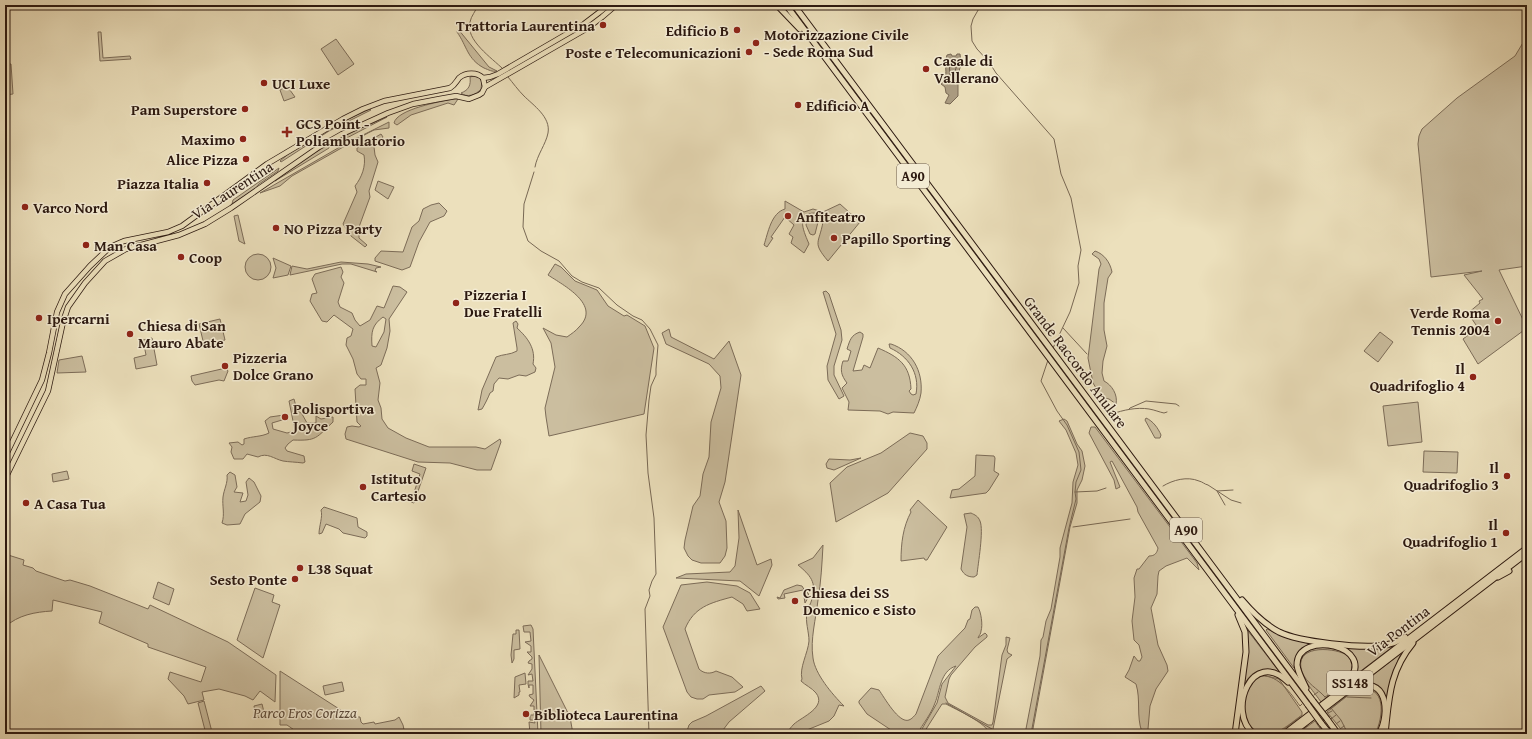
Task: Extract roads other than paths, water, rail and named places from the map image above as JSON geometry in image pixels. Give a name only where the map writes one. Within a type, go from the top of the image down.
[{"type":"highway","points":[[777,5],[822,53]]},
{"type":"highway","name":"Grande Raccordo Anulare","points":[[786,5],[1328,732]]},
{"type":"highway","name":"Grande Raccordo Anulare","points":[[795,5],[1338,734]]},
{"type":"highway","name":"Via Pontina","points":[[1284,734],[1295,728],[1527,548]]},
{"type":"highway","name":"Via Pontina","points":[[1461,600],[1527,553]]},
{"type":"highway","points":[[1461,600],[1495,567]]},
{"type":"highway","points":[[1461,600],[1510,571]]},
{"type":"highway","points":[[1226,584],[1262,621],[1278,631],[1293,637],[1353,646],[1370,646],[1390,644],[1418,633]]},
{"type":"highway","points":[[1222,589],[1239,617],[1246,637],[1246,660],[1235,734]]},
{"type":"highway","points":[[1385,734],[1395,671],[1402,657],[1418,633]]},
{"type":"highway","points":[[1312,699],[1299,672],[1297,664],[1301,653],[1312,645],[1343,649],[1352,657],[1355,664],[1354,672],[1342,692]]},
{"type":"highway","points":[[1254,734],[1245,725],[1243,716],[1245,692],[1248,683],[1252,678],[1261,673],[1274,673],[1285,679],[1298,691]]},
{"type":"highway","points":[[1342,692],[1367,684],[1375,686],[1384,698],[1382,726],[1378,734]]},
{"type":"highway","points":[[1328,721],[1342,734]]},
{"type":"highway","points":[[1278,734],[1295,728]]},
{"type":"highway","points":[[1292,734],[1295,728]]},
{"type":"main road","name":"Via Laurentina","points":[[5,479],[48,391],[67,310],[78,292],[105,261],[126,249],[174,236],[205,224],[231,208],[319,147],[388,113],[413,104],[460,96],[467,99],[482,93],[485,87],[502,74],[588,22],[609,5]]},
{"type":"main road","name":"Via Laurentina","points":[[507,71],[586,29],[602,18],[616,5]]},
{"type":"main road","name":"Via Laurentina","points":[[5,457],[42,380],[57,312],[62,299],[103,252],[121,241],[168,232],[184,225],[267,164],[352,114],[384,101],[448,88],[457,83],[460,78],[470,74],[477,73],[484,78],[502,74]]},
{"type":"main road","points":[[484,78],[485,87]]},
{"type":"main road","points":[[457,83],[457,90],[460,96]]},
{"type":"water","points":[[951,54],[952,56],[956,56],[957,54],[960,54],[961,64],[958,75],[958,96],[950,104],[945,103],[949,95],[946,93],[945,87],[941,84],[946,75],[947,55]]},
{"type":"waterway","points":[[478,5],[470,22],[472,35],[480,48],[503,69]]},
{"type":"waterway","points":[[981,5],[973,19],[971,26],[972,41],[996,73],[1054,139],[1061,174],[1071,198],[1081,250],[1078,266],[1079,283],[1070,312],[1053,348]]},
{"type":"waterway","points":[[508,77],[540,112],[547,122],[547,137],[535,167]]},
{"type":"waterway","points":[[534,172],[524,204],[523,227],[528,241],[541,251],[559,261],[572,276],[582,282],[599,288],[617,305],[633,316],[642,320],[650,329],[658,345],[656,375],[651,386],[646,435],[648,473],[654,518],[656,574],[649,590],[650,596],[645,609],[649,734]]},
{"type":"waterway","points":[[1063,328],[1087,354]]},
{"type":"waterway","points":[[1031,734],[1069,528],[1076,499],[1076,482],[1081,470],[1079,452],[1067,425],[1057,411],[1041,381],[1048,360]]},
{"type":"waterway","points":[[1129,409],[1146,401],[1176,404],[1179,406]]},
{"type":"waterway","points":[[1112,414],[1140,408],[1164,413],[1167,412]]},
{"type":"waterway","points":[[1163,486],[1180,479],[1200,481],[1231,500],[1241,503]]},
{"type":"waterway","points":[[1075,492],[1097,491],[1106,488]]},
{"type":"waterway","points":[[1225,505],[1217,491],[1233,490]]},
{"type":"waterway","points":[[1073,527],[1130,519]]},
{"type":"waterway","points":[[1325,697],[1309,683],[1304,676],[1301,663],[1303,657],[1315,650],[1331,650],[1345,654]]},
{"type":"waterway","points":[[1333,691],[1341,685],[1350,673]]},
{"type":"waterway","points":[[1262,676],[1279,682],[1289,691],[1300,706],[1302,704]]},
{"type":"waterway","points":[[1358,690],[1367,689],[1374,692],[1378,696],[1381,703],[1380,719],[1375,734]]},
{"type":"waterway","points":[[1330,709],[1353,691]]},
{"type":"waterway","points":[[1314,695],[1318,692]]},
{"type":"waterway","points":[[1325,697],[1330,694]]},
{"type":"waterway","points":[[1347,697],[1371,698]]},
{"type":"waterway","points":[[946,703],[992,729],[991,734]]},
{"type":"waterway","points":[[1331,708],[1341,720],[1348,734]]},
{"type":"waterway","points":[[1328,713],[1332,711]]},
{"type":"waterway","points":[[1331,719],[1336,715]]},
{"type":"waterway","points":[[1274,734],[1284,729],[1300,717]]},
{"type":"waterway","points":[[1336,724],[1340,721]]},
{"type":"waterway","points":[[1298,734],[1307,726]]},
{"type":"waterway","points":[[1340,729],[1344,726]]},
{"type":"place","name":"Trattoria Laurentina","points":[[603,25]]},
{"type":"place","name":"Edificio B","points":[[737,30]]},
{"type":"place","name":"Motorizzazione Civile - Sede Roma Sud","points":[[756,43]]},
{"type":"place","name":"Poste e Telecomunicazioni","points":[[749,52]]},
{"type":"place","name":"Casale di Vallerano","points":[[926,69]]},
{"type":"place","name":"UCI Luxe","points":[[264,83]]},
{"type":"place","name":"Edificio A","points":[[798,105]]},
{"type":"place","name":"Pam Superstore","points":[[245,109]]},
{"type":"place","name":"GCS Point - Poliambulatorio","points":[[287,132]]},
{"type":"place","name":"Maximo","points":[[243,139]]},
{"type":"place","name":"Alice Pizza","points":[[246,159]]},
{"type":"place","name":"Piazza Italia","points":[[207,183]]},
{"type":"place","name":"Varco Nord","points":[[25,207]]},
{"type":"place","name":"Anfiteatro","points":[[788,216]]},
{"type":"place","name":"NO Pizza Party","points":[[276,228]]},
{"type":"place","name":"Papillo Sporting","points":[[834,238]]},
{"type":"place","name":"Man Casa","points":[[86,245]]},
{"type":"place","name":"Coop","points":[[181,257]]},
{"type":"place","name":"Pizzeria I Due Fratelli","points":[[456,303]]},
{"type":"place","name":"Ipercarni","points":[[39,318]]},
{"type":"place","name":"Verde Roma Tennis 2004","points":[[1498,321]]},
{"type":"place","name":"Chiesa di San Mauro Abate","points":[[130,334]]},
{"type":"place","name":"Pizzeria Dolce Grano","points":[[225,366]]},
{"type":"place","name":"Il Quadrifoglio 4","points":[[1473,377]]},
{"type":"place","name":"Polisportiva Joyce","points":[[285,417]]},
{"type":"place","name":"Il Quadrifoglio 3","points":[[1507,476]]},
{"type":"place","name":"Istituto Cartesio","points":[[363,487]]},
{"type":"place","name":"A Casa Tua","points":[[26,503]]},
{"type":"place","name":"Il Quadrifoglio 1","points":[[1506,533]]},
{"type":"place","name":"L38 Squat","points":[[300,568]]},
{"type":"place","name":"Sesto Ponte","points":[[295,579]]},
{"type":"place","name":"Chiesa dei SS Domenico e Sisto","points":[[795,601]]},
{"type":"place","name":"Biblioteca Laurentina","points":[[526,714]]},
{"type":"park label","name":"Parco Eros Corizza","points":[[305,712]]}]
